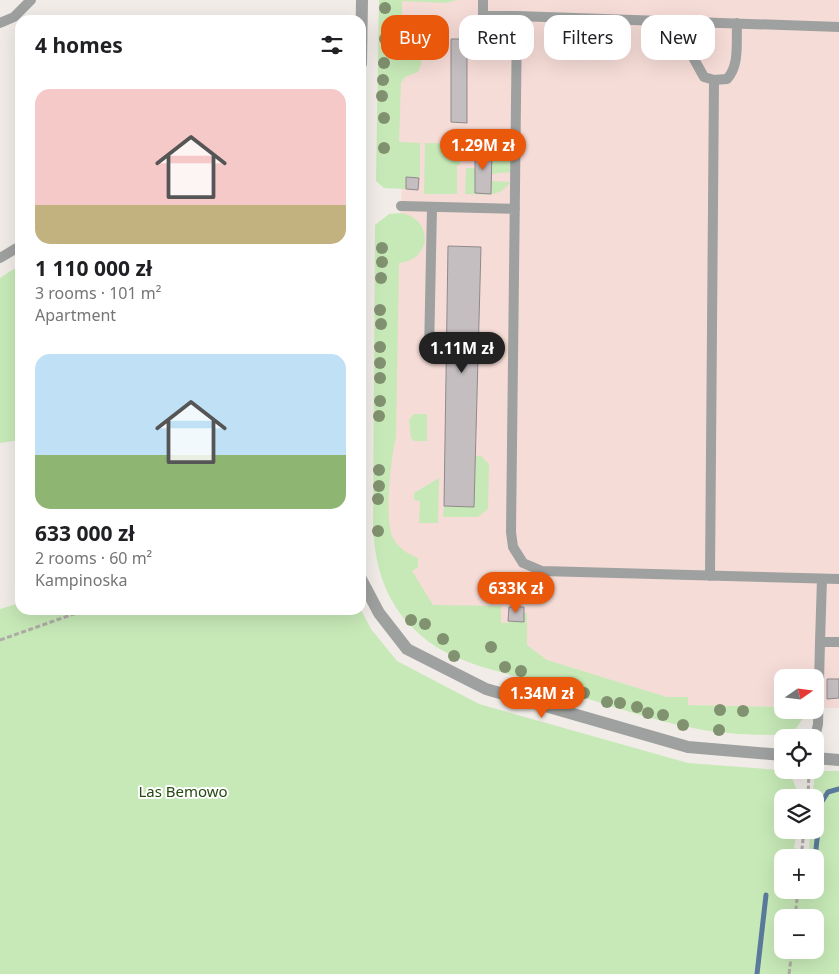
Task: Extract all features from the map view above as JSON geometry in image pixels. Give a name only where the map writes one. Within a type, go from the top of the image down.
[{"type":"street","points":[[362,0],[362,15]]},
{"type":"street","points":[[366,588],[379,613],[407,649],[486,689],[688,747],[774,754]]},
{"type":"street","points":[[824,759],[839,760]]},
{"type":"lane","points":[[16,15],[31,0]]},
{"type":"lane","points":[[483,0],[483,15]]},
{"type":"lane","points":[[0,23],[15,16]]},
{"type":"lane","points":[[534,17],[641,20]]},
{"type":"lane","points":[[715,22],[839,27]]},
{"type":"lane","points":[[695,60],[704,77],[714,80],[728,79],[736,64],[737,23]]},
{"type":"lane","points":[[516,60],[510,532],[513,547],[523,563],[542,571],[839,579]]},
{"type":"lane","points":[[710,576],[714,80]]},
{"type":"lane","points":[[401,206],[514,209]]},
{"type":"lane","points":[[429,352],[432,207]]},
{"type":"lane","points":[[0,258],[15,249]]},
{"type":"lane","points":[[817,729],[822,578]]},
{"type":"lane","points":[[820,642],[839,642]]},
{"type":"path","points":[[0,640],[72,615]]},
{"type":"path","points":[[789,974],[791,959]]},
{"type":"shaded area","points":[[390,0],[839,0],[839,708],[824,708],[824,669],[774,669],[774,707],[688,705],[687,697],[667,697],[431,625],[382,518],[402,186],[387,167],[389,60],[449,60],[449,15],[390,15]]},
{"type":"green space","points":[[379,0],[457,0],[446,3],[402,1],[402,15],[381,15],[381,60],[421,60],[422,62],[418,72],[405,77],[401,83],[399,142],[420,143],[420,175],[419,178],[406,177],[406,189],[384,188],[376,181]]},
{"type":"green space","points":[[425,143],[463,144],[463,157],[460,157],[460,165],[457,166],[457,194],[424,194]]},
{"type":"green space","points":[[466,144],[501,147],[511,157],[511,172],[491,174],[491,150],[466,149]]},
{"type":"green space","points":[[466,168],[475,168],[475,193],[490,194],[465,194]]},
{"type":"green space","points":[[491,181],[510,182],[501,191],[491,194]]},
{"type":"green space","points":[[401,213],[412,217],[424,231],[425,239],[418,255],[410,260],[399,263],[396,437],[390,474],[389,519],[396,543],[404,551],[418,558],[418,567],[412,571],[433,605],[501,606],[501,623],[523,621],[524,613],[527,613],[527,645],[547,660],[667,697],[688,697],[688,705],[774,707],[774,719],[802,719],[796,729],[774,729],[774,735],[710,731],[677,725],[636,714],[453,656],[429,642],[404,618],[395,606],[382,578],[373,528],[375,225],[389,214]]},
{"type":"green space","points":[[15,268],[15,441],[0,443],[0,278]]},
{"type":"green space","points":[[414,414],[427,414],[427,441],[414,441],[411,438],[409,420]]},
{"type":"green space","points":[[475,456],[481,456],[489,464],[488,509],[478,517],[443,517],[444,506],[474,507]]},
{"type":"green space","points":[[439,478],[438,523],[419,523],[420,501],[414,500],[414,493]]},
{"type":"green space","name":"Las Bemowo","points":[[15,604],[15,615],[364,615],[371,629],[397,661],[479,704],[688,763],[774,770],[774,779],[792,779],[797,789],[774,789],[774,839],[796,839],[794,848],[798,849],[774,849],[774,899],[824,899],[824,849],[809,849],[810,839],[824,839],[824,789],[813,789],[814,779],[824,779],[824,771],[839,771],[839,974],[0,974],[0,609]]},
{"type":"building","points":[[451,39],[459,39],[459,60],[467,60],[467,123],[451,122]]},
{"type":"building","points":[[475,149],[492,150],[491,194],[475,193]]},
{"type":"building","points":[[406,177],[419,178],[418,190],[406,189]]},
{"type":"building","points":[[448,246],[481,247],[474,507],[444,506]]},
{"type":"building","points":[[509,607],[524,607],[524,622],[508,621]]},
{"type":"building","points":[[827,679],[839,679],[839,698],[827,699]]},
{"type":"waterway","points":[[816,849],[821,803],[828,792],[839,789]]},
{"type":"waterway","points":[[757,974],[766,895]]}]
